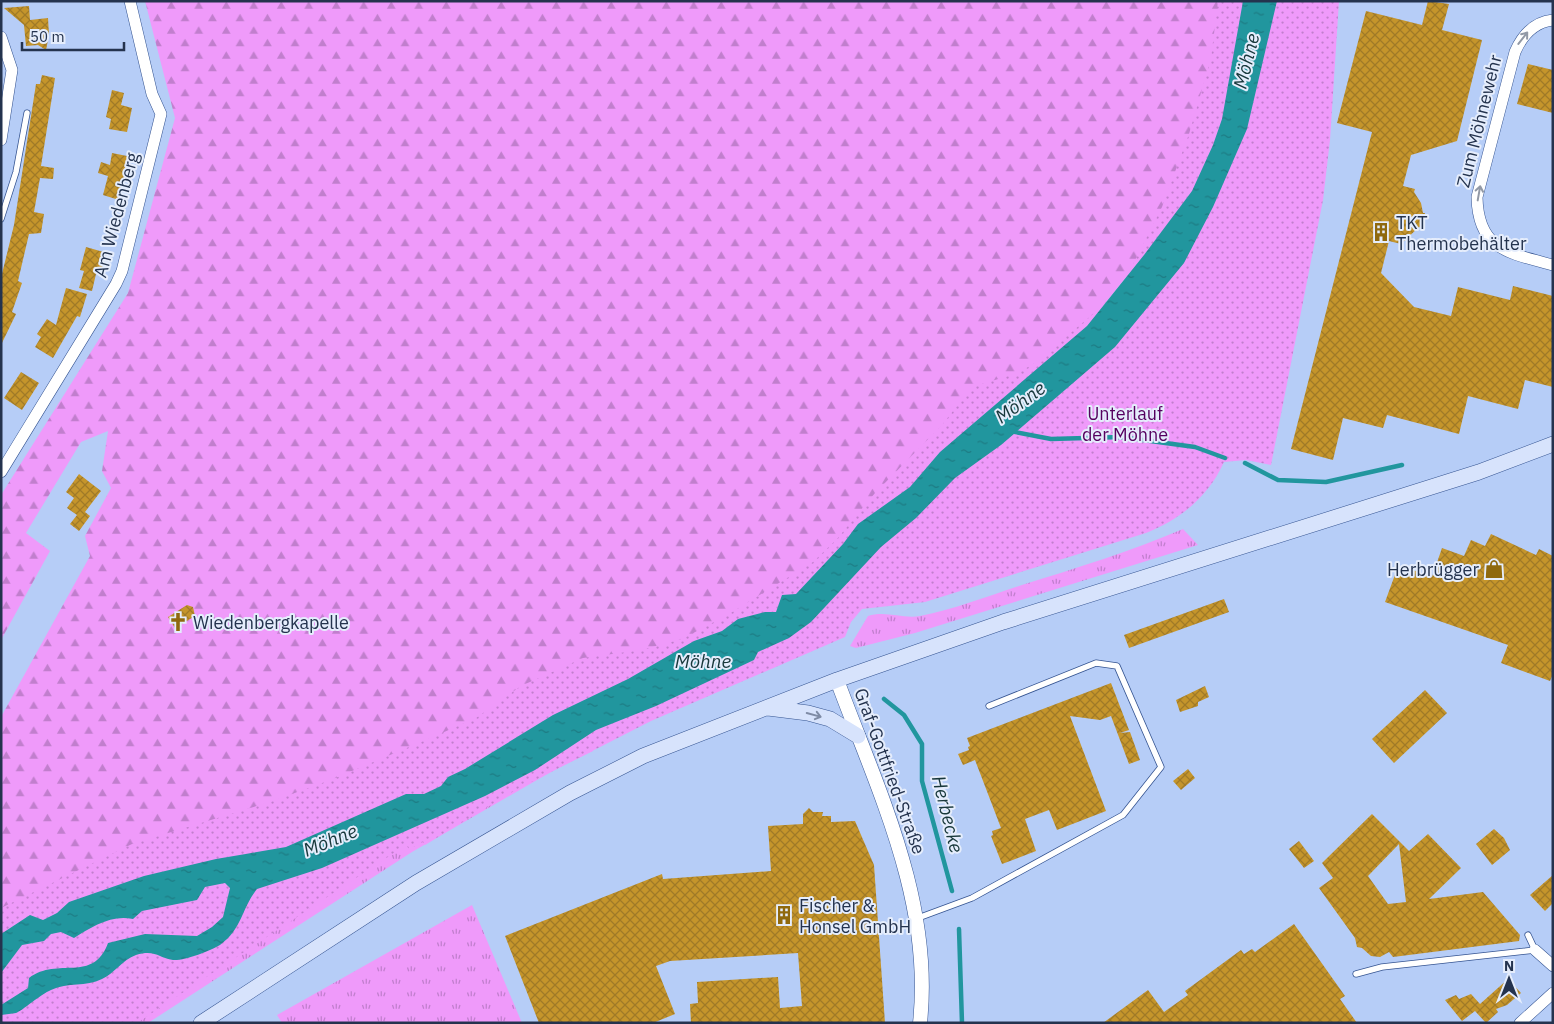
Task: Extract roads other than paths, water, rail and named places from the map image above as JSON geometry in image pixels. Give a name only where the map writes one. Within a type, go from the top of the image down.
[{"type":"main road","points":[[201,1023],[400,893],[570,792],[643,756],[837,680],[1003,622],[1479,472],[1553,444]]},
{"type":"main road","points":[[767,708],[808,713],[830,719],[858,736]]},
{"type":"street","name":"Am Wiedenberg","points":[[1,472],[107,302],[122,271],[161,114],[152,94],[130,1]]},
{"type":"street","name":"Zum Möhnewehr","points":[[1553,20],[1545,20],[1534,26],[1520,39],[1477,197],[1478,214],[1483,229],[1492,242],[1506,252],[1553,265]]},
{"type":"street","points":[[1,37],[12,70],[1,140]]},
{"type":"street","name":"Graf-Gottfried-Straße","points":[[837,680],[879,786],[902,854],[918,918],[922,963],[920,1023]]},
{"type":"street","points":[[1535,950],[1553,966]]},
{"type":"street","points":[[1520,1023],[1553,993]]},
{"type":"lane","points":[[1,219],[16,172],[27,113]]},
{"type":"lane","points":[[918,918],[972,898],[1123,815],[1161,767],[1117,666],[1096,663],[989,706]]},
{"type":"lane","points":[[1356,974],[1382,968],[1535,950],[1528,935]]},
{"type":"water","name":"Möhne","points":[[1243,1],[1277,1],[1247,129],[1213,207],[1184,263],[1115,347],[1001,445],[955,478],[916,518],[881,547],[811,622],[789,638],[758,652],[754,660],[656,706],[596,730],[535,770],[485,796],[322,868],[257,889],[238,925],[228,939],[216,947],[178,960],[168,959],[152,953],[142,953],[127,960],[102,979],[90,983],[57,988],[47,992],[16,1013],[1,1015],[1,1005],[28,988],[29,978],[51,969],[74,968],[93,963],[101,955],[108,943],[145,934],[197,936],[212,927],[223,917],[230,888],[225,883],[205,887],[197,900],[142,911],[133,919],[117,918],[102,922],[74,938],[61,932],[51,934],[44,941],[22,945],[1,973],[1,934],[30,915],[43,920],[57,913],[69,902],[144,876],[216,859],[286,847],[406,794],[424,794],[441,786],[448,777],[465,769],[553,715],[628,679],[694,641],[722,631],[738,619],[765,612],[776,612],[782,595],[796,594],[843,544],[858,524],[910,487],[940,452],[1087,326],[1144,255],[1192,191],[1213,145],[1222,119]]},
{"type":"waterway","points":[[1010,431],[1051,439],[1121,437],[1195,447],[1225,458]]},
{"type":"waterway","points":[[1245,463],[1278,480],[1326,482],[1402,465]]},
{"type":"waterway","name":"Herbecke","points":[[884,699],[904,715],[922,744],[922,781],[952,891]]},
{"type":"waterway","name":"Herbecke","points":[[959,929],[962,1023]]},
{"type":"place","name":"TKT Thermobehälter","points":[[1381,232]]},
{"type":"place","name":"Herbrügger","points":[[1494,569]]},
{"type":"place","name":"Wiedenbergkapelle","points":[[178,622]]},
{"type":"place","name":"Fischer & Honsel GmbH","points":[[784,915]]},
{"type":"park label","name":"Unterlauf der Möhne","points":[[1125,423]]}]
